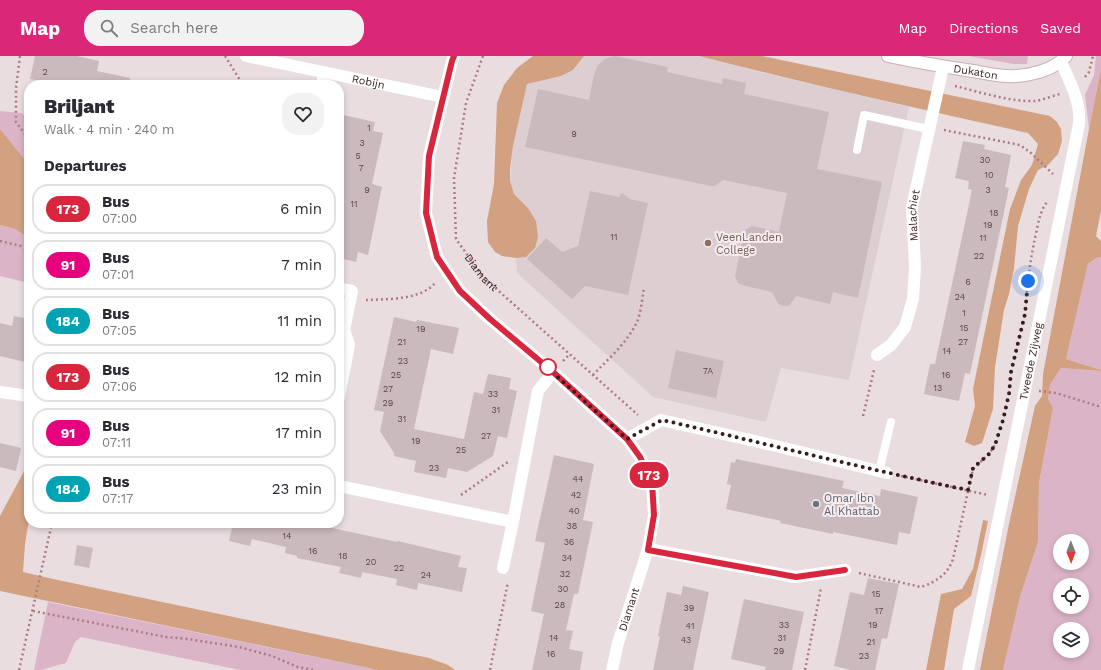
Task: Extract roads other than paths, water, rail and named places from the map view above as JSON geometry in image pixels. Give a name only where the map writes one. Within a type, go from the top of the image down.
[{"type":"street","name":"Robijn","points":[[246,56],[323,79]]},
{"type":"street","name":"Dukaton","points":[[888,56],[943,67],[1006,76],[1027,75],[1045,70],[1064,59]]},
{"type":"street","name":"Diamant","points":[[452,58],[429,156],[426,213],[437,257],[460,291],[485,315],[553,372],[627,439],[640,457],[652,482],[654,515],[648,550],[618,643],[612,670]]},
{"type":"street","name":"Tweede Zijweg","points":[[968,670],[1079,124],[1080,113],[1064,59]]},
{"type":"street","name":"Malachiet","points":[[877,355],[891,345],[905,327],[913,299],[915,267],[912,207],[928,129],[943,67]]},
{"type":"street","name":"Robijn","points":[[344,82],[443,98]]},
{"type":"street","points":[[344,289],[352,291],[344,330],[349,344],[344,370]]},
{"type":"street","points":[[503,568],[538,391],[553,372]]},
{"type":"street","points":[[0,392],[24,395]]},
{"type":"street","points":[[627,439],[662,420],[883,472]]},
{"type":"street","points":[[344,487],[513,522]]},
{"type":"street","points":[[648,550],[796,577],[845,570]]},
{"type":"lane","points":[[856,150],[864,115],[928,129]]},
{"type":"lane","points":[[883,472],[891,422]]},
{"type":"place","name":"VeenLanden College","points":[[708,243]]},
{"type":"place","name":"Omar Ibn Al Khattab","points":[[816,504]]}]
